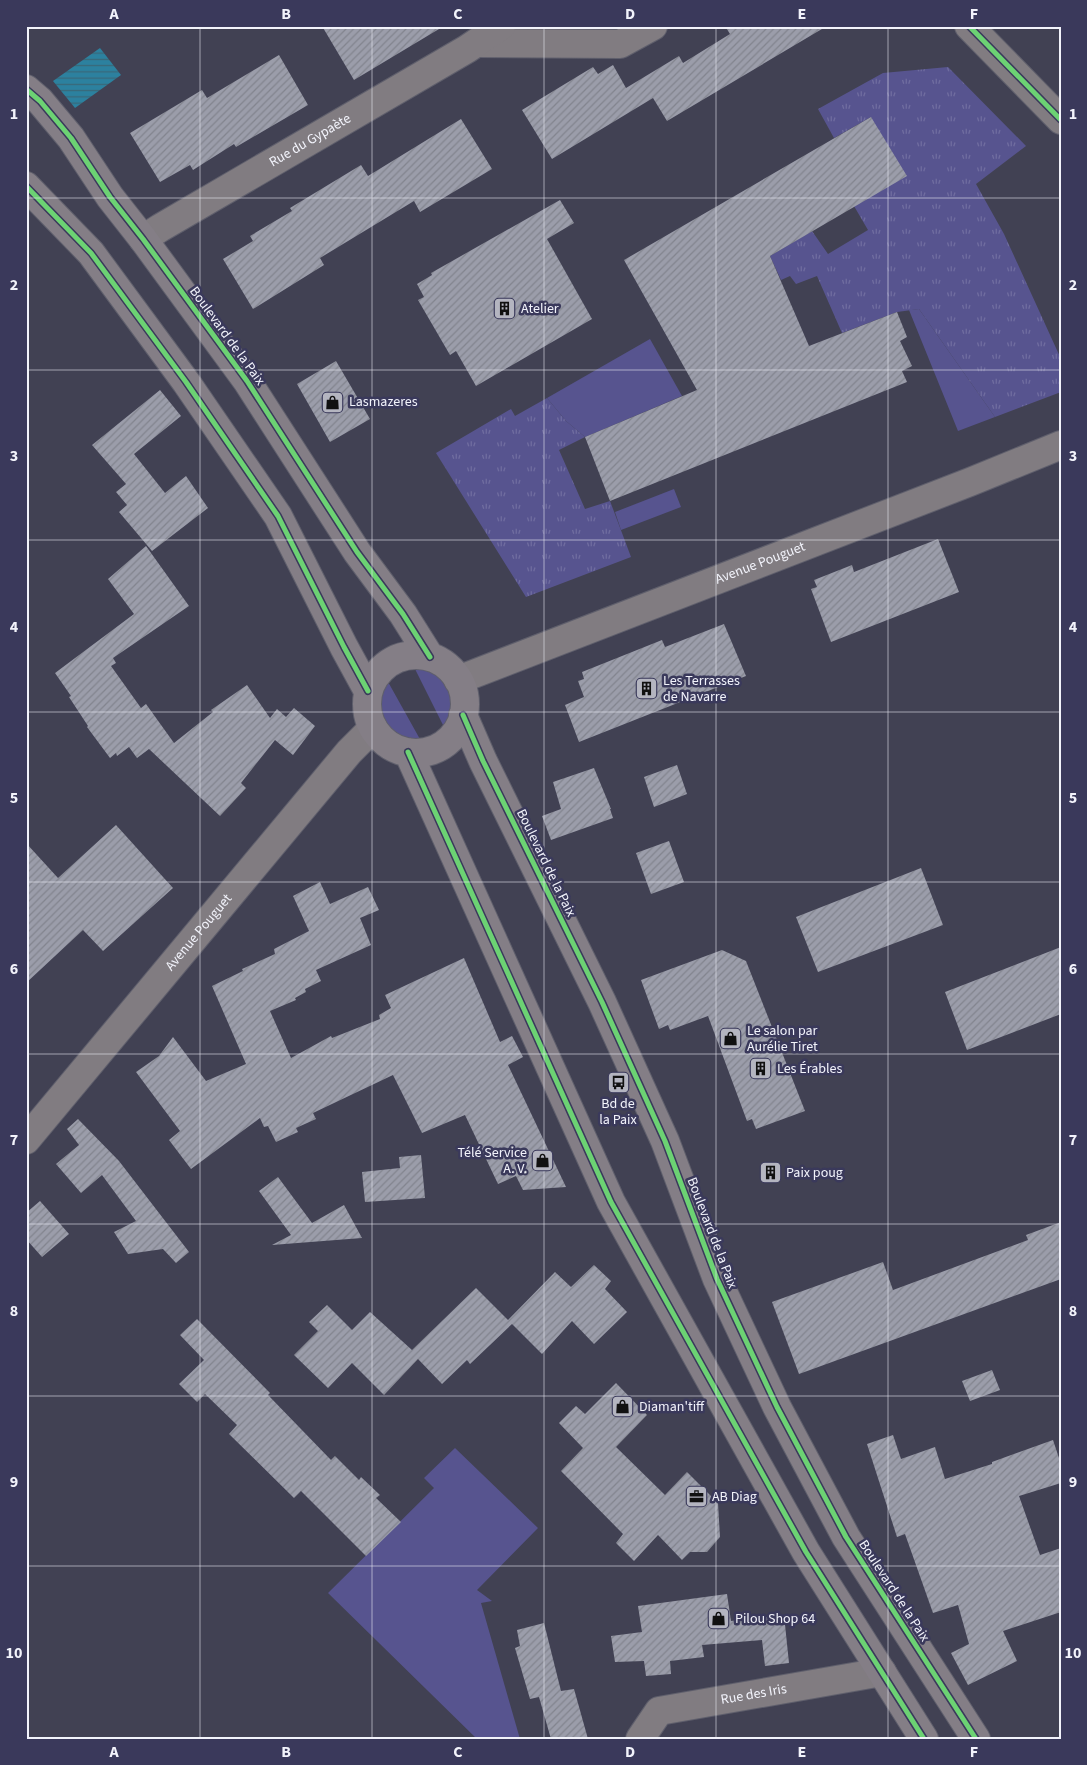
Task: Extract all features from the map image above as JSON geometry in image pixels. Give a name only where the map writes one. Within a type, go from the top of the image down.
[{"type":"main road","name":"Boulevard de la Paix","points":[[26,89],[40,100],[71,138],[110,197],[247,381],[357,552],[403,614],[430,658]]},
{"type":"main road","points":[[26,186],[91,253],[186,382],[273,508],[368,691]]},
{"type":"main road","points":[[417,655],[430,658],[441,662],[451,670],[458,680],[463,691],[463,715],[455,734],[439,747],[422,752],[408,752],[388,744],[379,737],[373,728],[367,710],[368,691],[383,667],[392,661],[417,655]]},
{"type":"main road","name":"Boulevard de la Paix","points":[[463,715],[483,761],[602,1002],[661,1132],[717,1279],[776,1407],[846,1537],[976,1739]]},
{"type":"main road","points":[[408,752],[611,1202],[806,1552],[924,1739]]},
{"type":"street","name":"Rue du Gypaète","points":[[143,239],[477,43],[501,26]]},
{"type":"street","points":[[477,43],[614,35],[653,26]]},
{"type":"street","points":[[969,26],[1061,120]]},
{"type":"street","name":"Avenue Pouguet","points":[[458,680],[1061,445]]},
{"type":"street","name":"Avenue Pouguet","points":[[26,1140],[349,752],[373,728]]},
{"type":"street","name":"Rue des Iris","points":[[640,1739],[658,1711],[882,1672]]},
{"type":"green space","points":[[948,67],[1026,146],[976,184],[1004,234],[1061,359],[1061,392],[995,417],[919,309],[897,312],[842,333],[817,276],[796,284],[790,276],[781,280],[770,256],[812,231],[828,254],[868,230],[854,206],[871,117],[834,138],[818,109],[883,73]]},
{"type":"green space","points":[[919,309],[995,417],[958,431],[909,310]]},
{"type":"green space","points":[[650,339],[682,396],[585,437],[566,421],[547,398]]},
{"type":"green space","points":[[547,398],[566,421],[585,437],[559,450],[585,509],[610,501],[631,557],[526,597],[436,453],[511,409],[515,416]]},
{"type":"green space","points":[[674,489],[681,507],[621,530],[615,512]]},
{"type":"green space","points":[[414,667],[425,668],[435,672],[448,687],[452,707],[450,717],[444,727]]},
{"type":"green space","points":[[387,680],[421,741],[409,742],[398,739],[383,723],[379,713],[378,701],[381,690]]},
{"type":"green space","points":[[455,1448],[538,1528],[477,1590],[492,1601],[481,1603],[520,1739],[477,1739],[328,1593],[434,1488],[424,1478]]},
{"type":"water","points":[[100,48],[121,75],[75,108],[53,81]]},
{"type":"building","points":[[322,26],[444,26],[354,80]]},
{"type":"building","points":[[725,26],[827,26],[667,121],[653,98],[552,159],[522,110],[593,67],[598,74],[613,65],[626,88],[679,56],[683,63],[730,34]]},
{"type":"building","points":[[279,55],[308,105],[236,147],[234,144],[193,170],[190,165],[160,182],[130,133],[202,90],[207,98]]},
{"type":"building","points":[[871,117],[907,176],[770,256],[809,346],[897,312],[907,337],[900,341],[912,366],[902,371],[907,382],[610,501],[585,437],[697,390],[624,260]]},
{"type":"building","points":[[461,119],[492,169],[420,212],[414,201],[320,258],[324,265],[253,309],[223,259],[253,241],[250,236],[292,211],[290,208],[361,165],[368,176]]},
{"type":"building","name":"Atelier","points":[[560,200],[574,223],[547,239],[592,319],[476,386],[456,351],[450,355],[418,300],[424,297],[417,284],[432,275],[431,273]]},
{"type":"building","points":[[336,361],[370,419],[330,442],[297,384]]},
{"type":"building","points":[[160,390],[181,416],[134,454],[165,493],[186,476],[208,508],[152,551],[119,512],[127,505],[116,492],[126,484],[92,445]]},
{"type":"building","points":[[938,539],[959,592],[831,642],[811,589],[817,587],[814,580],[852,565],[854,572]]},
{"type":"building","points":[[146,546],[189,606],[113,658],[116,663],[111,666],[141,708],[146,704],[174,743],[213,712],[211,710],[247,685],[270,718],[277,709],[286,717],[294,708],[315,726],[293,755],[275,740],[241,783],[246,788],[220,816],[149,749],[137,758],[129,747],[117,756],[116,753],[110,758],[87,727],[69,697],[71,696],[55,673],[134,614],[108,579]]},
{"type":"building","name":"Les Terrasses de Navarre","points":[[724,624],[746,676],[579,742],[565,705],[584,697],[578,681],[584,679],[582,672],[662,640],[665,647]]},
{"type":"building","points":[[677,765],[687,794],[654,807],[644,777]]},
{"type":"building","points":[[594,768],[613,818],[551,840],[542,816],[561,809],[553,782]]},
{"type":"building","points":[[116,825],[173,888],[103,951],[83,930],[26,983],[26,843],[58,878]]},
{"type":"building","points":[[669,841],[684,882],[651,894],[636,853]]},
{"type":"building","points":[[921,868],[943,925],[818,972],[796,917]]},
{"type":"building","points":[[320,882],[330,904],[368,887],[379,910],[360,918],[371,945],[316,970],[321,981],[305,989],[306,992],[295,998],[296,1000],[270,1011],[291,1058],[331,1036],[332,1038],[380,1019],[379,1015],[391,1008],[385,995],[464,958],[500,1042],[512,1036],[523,1057],[508,1065],[566,1187],[523,1190],[516,1176],[498,1184],[465,1115],[422,1133],[393,1075],[313,1113],[316,1119],[296,1128],[298,1132],[276,1142],[268,1126],[264,1127],[260,1118],[191,1169],[169,1140],[180,1131],[136,1072],[159,1056],[173,1037],[206,1081],[246,1064],[212,986],[243,971],[242,969],[275,954],[274,949],[309,931],[293,896]]},
{"type":"building","points":[[1061,947],[1061,1014],[967,1050],[945,992]]},
{"type":"building","name":"Les Érables","points":[[722,950],[746,961],[805,1111],[756,1129],[752,1119],[747,1121],[708,1016],[670,1030],[668,1025],[659,1029],[641,980]]},
{"type":"building","points":[[78,1119],[119,1161],[189,1252],[176,1263],[163,1249],[128,1254],[114,1232],[136,1221],[102,1175],[81,1193],[56,1164],[79,1145],[67,1129]]},
{"type":"building","points":[[421,1155],[425,1198],[365,1202],[362,1172],[400,1168],[399,1157]]},
{"type":"building","points":[[278,1177],[312,1223],[344,1205],[362,1238],[272,1245],[291,1235],[259,1191]]},
{"type":"building","points":[[40,1201],[69,1234],[42,1257],[26,1239],[26,1213]]},
{"type":"building","points":[[1061,1222],[1061,1279],[799,1374],[772,1302],[883,1262],[893,1290],[1028,1240],[1026,1235]]},
{"type":"building","points":[[594,1265],[611,1281],[605,1289],[627,1312],[594,1344],[572,1321],[542,1354],[508,1320],[555,1272],[571,1287]]},
{"type":"building","points":[[476,1288],[512,1324],[470,1364],[467,1360],[442,1384],[418,1359],[384,1395],[352,1363],[328,1388],[294,1355],[318,1331],[309,1322],[327,1305],[352,1330],[370,1312],[412,1350]]},
{"type":"building","points":[[197,1319],[270,1393],[268,1395],[331,1460],[335,1456],[359,1480],[361,1477],[380,1495],[376,1498],[401,1522],[366,1556],[301,1491],[294,1498],[229,1434],[237,1425],[205,1394],[197,1402],[179,1384],[204,1360],[180,1335]]},
{"type":"building","points":[[992,1370],[1000,1390],[970,1401],[962,1381]]},
{"type":"building","points":[[616,1383],[647,1415],[616,1447],[665,1495],[687,1472],[718,1503],[720,1537],[707,1552],[690,1552],[682,1560],[658,1535],[634,1561],[616,1543],[623,1534],[561,1471],[583,1448],[559,1423],[576,1406],[585,1414]]},
{"type":"building","points":[[893,1435],[901,1459],[935,1447],[945,1479],[992,1464],[992,1462],[1053,1440],[1061,1464],[1061,1483],[1019,1496],[1040,1555],[1061,1548],[1061,1612],[1003,1631],[1017,1661],[968,1685],[951,1653],[969,1644],[958,1605],[933,1613],[905,1534],[897,1537],[867,1444]]},
{"type":"building","points":[[727,1594],[731,1621],[784,1615],[789,1663],[765,1666],[762,1640],[702,1645],[704,1657],[670,1661],[671,1674],[646,1676],[644,1661],[615,1662],[611,1636],[642,1632],[638,1606]]},
{"type":"building","points":[[544,1623],[561,1691],[574,1689],[588,1739],[551,1739],[539,1697],[530,1699],[515,1648],[520,1646],[517,1630]]},
{"type":"cycle path","points":[[969,26],[1061,120]]},
{"type":"cycle path","points":[[26,89],[40,101],[71,138],[110,197],[247,381],[357,552],[403,614],[430,657]]},
{"type":"cycle path","points":[[26,186],[91,253],[186,382],[278,516],[368,691]]},
{"type":"cycle path","points":[[463,715],[483,761],[602,1002],[665,1141],[717,1279],[777,1407],[846,1537],[976,1739]]},
{"type":"cycle path","points":[[408,752],[611,1202],[806,1552],[924,1739]]},
{"type":"place","name":"Atelier","points":[[505,309]]},
{"type":"place","name":"Lasmazeres","points":[[333,402]]},
{"type":"place","name":"Les Terrasses de Navarre","points":[[647,689]]},
{"type":"place","name":"Le salon par Aurélie Tiret","points":[[731,1039]]},
{"type":"place","name":"Les Érables","points":[[761,1069]]},
{"type":"place","name":"Bd de la Paix","points":[[618,1082]]},
{"type":"place","name":"Télé Service A. V.","points":[[543,1161]]},
{"type":"place","name":"Paix poug","points":[[770,1173]]},
{"type":"place","name":"Diaman'tiff","points":[[623,1407]]},
{"type":"place","name":"AB Diag","points":[[696,1497]]},
{"type":"place","name":"Pilou Shop 64","points":[[719,1619]]}]
